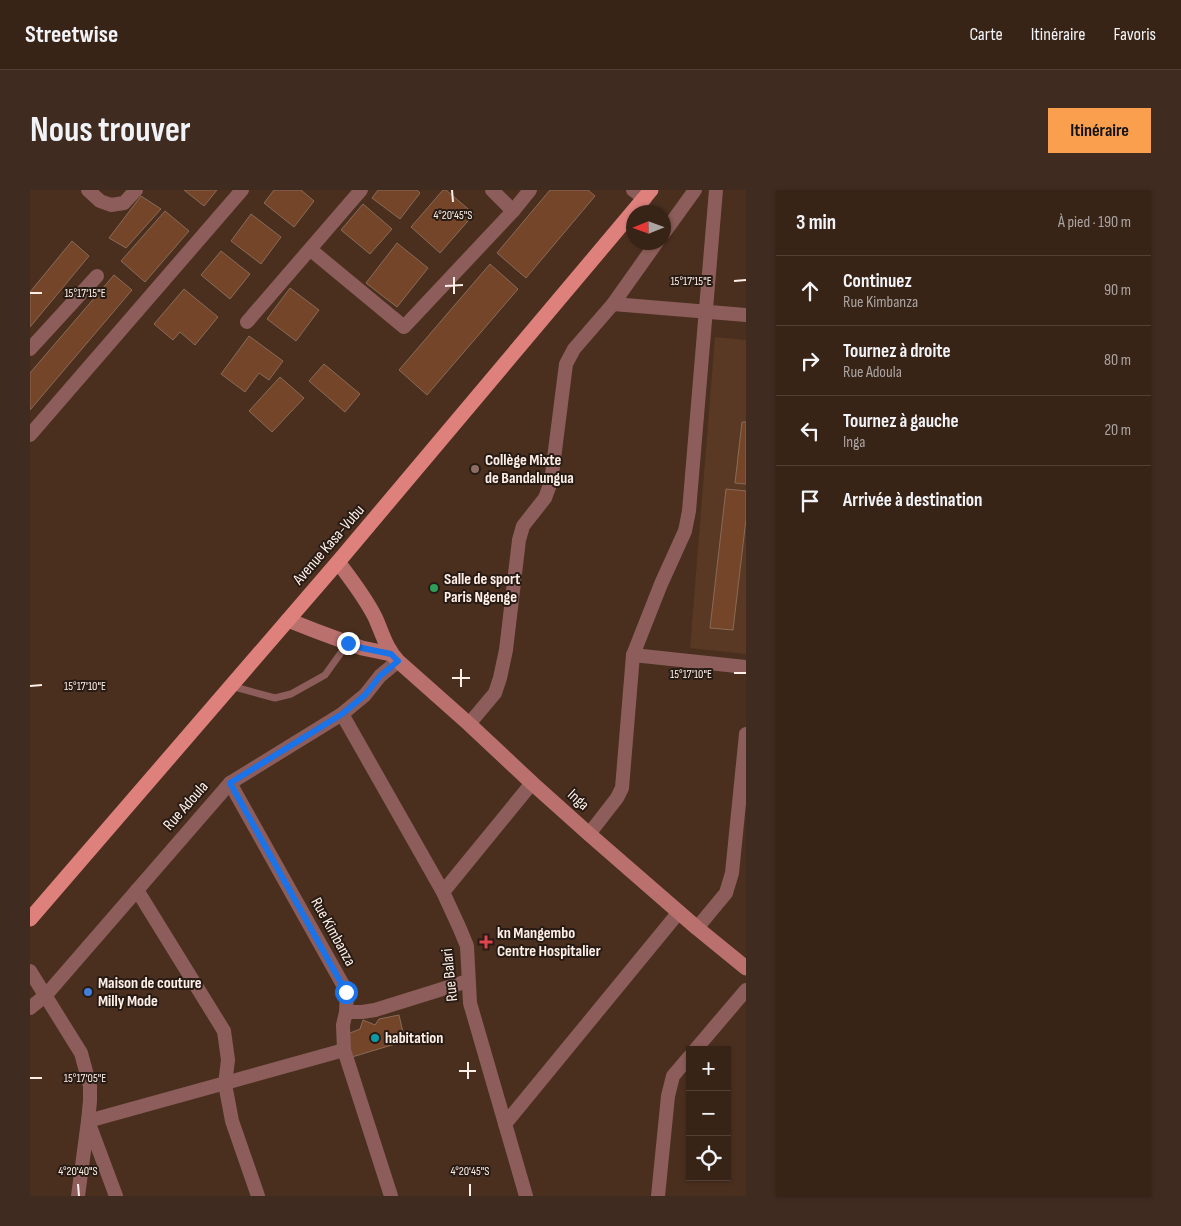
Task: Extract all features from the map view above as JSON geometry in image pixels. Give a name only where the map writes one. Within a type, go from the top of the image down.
[{"type":"main road","name":"Avenue Kasa-Vubu","points":[[30,919],[338,562],[643,193]]},
{"type":"street","points":[[88,190],[100,201],[111,205],[124,203],[136,190]]},
{"type":"street","points":[[30,435],[242,190]]},
{"type":"street","points":[[247,322],[361,190]]},
{"type":"street","points":[[492,190],[513,211]]},
{"type":"street","points":[[310,250],[404,327],[513,211],[530,190]]},
{"type":"street","points":[[671,223],[695,190]]},
{"type":"street","points":[[589,834],[617,798],[622,788],[633,655],[661,584],[685,531],[689,511],[716,190]]},
{"type":"street","points":[[469,724],[495,693],[500,678],[506,650],[523,526],[545,498],[551,482],[566,364],[574,349],[612,304],[651,250]]},
{"type":"street","points":[[30,349],[98,276]]},
{"type":"street","points":[[612,304],[746,315]]},
{"type":"street","name":"Inga","points":[[338,562],[358,589],[374,616],[394,658],[589,834],[746,968]]},
{"type":"street","name":"Inga","points":[[288,620],[316,632],[394,658]]},
{"type":"street","points":[[633,655],[746,667]]},
{"type":"street","name":"Rue Adoula","points":[[30,1008],[46,995],[230,783],[342,714],[365,695],[394,658]]},
{"type":"street","name":"Rue Balari","points":[[342,714],[443,892],[467,946],[470,1003],[526,1196]]},
{"type":"street","points":[[697,928],[726,893],[732,873],[746,734]]},
{"type":"street","name":"Rue Kimbanza","points":[[230,783],[346,992],[346,1012],[343,1025],[344,1050],[391,1196]]},
{"type":"street","points":[[443,892],[532,783]]},
{"type":"street","points":[[137,890],[224,1031],[228,1060],[225,1084],[232,1121],[258,1196]]},
{"type":"street","points":[[506,1124],[679,912]]},
{"type":"street","points":[[30,971],[81,1054],[90,1086],[88,1121],[78,1196]]},
{"type":"street","points":[[346,1012],[375,1010],[468,981]]},
{"type":"street","points":[[698,1046],[746,990]]},
{"type":"street","points":[[88,1121],[344,1050]]},
{"type":"street","points":[[658,1196],[670,1085],[673,1076],[686,1061]]},
{"type":"street","points":[[88,1121],[116,1196]]},
{"type":"lane","points":[[230,686],[275,698],[291,694],[325,675],[348,643]]},
{"type":"shaded area","points":[[715,337],[746,340],[746,654],[690,648]]},
{"type":"building","points":[[184,190],[217,190],[204,206]]},
{"type":"building","points":[[274,190],[301,190],[314,201],[294,227],[264,203]]},
{"type":"building","points":[[378,190],[417,190],[420,193],[400,219],[372,198]]},
{"type":"building","points":[[443,190],[446,190],[474,214],[440,253],[411,227]]},
{"type":"building","points":[[550,190],[588,190],[595,196],[526,278],[497,253]]},
{"type":"building","points":[[141,196],[161,209],[126,248],[109,238]]},
{"type":"building","points":[[363,204],[392,229],[370,254],[341,230]]},
{"type":"building","points":[[165,211],[189,231],[145,282],[121,261]]},
{"type":"building","points":[[251,214],[281,237],[261,264],[231,241]]},
{"type":"building","points":[[72,241],[89,256],[30,327],[30,292]]},
{"type":"building","points":[[397,243],[428,268],[397,307],[366,283]]},
{"type":"building","points":[[221,251],[250,274],[230,299],[201,275]]},
{"type":"building","points":[[490,264],[518,289],[427,395],[399,370]]},
{"type":"building","points":[[114,275],[132,290],[30,410],[30,373]]},
{"type":"building","points":[[290,288],[319,310],[296,341],[267,319]]},
{"type":"building","points":[[184,289],[218,317],[195,345],[180,332],[173,340],[154,324]]},
{"type":"building","points":[[249,336],[283,361],[269,380],[259,373],[245,392],[221,374]]},
{"type":"building","points":[[324,364],[360,394],[345,412],[309,381]]},
{"type":"building","points":[[280,377],[304,398],[272,432],[249,411]]},
{"type":"building","points":[[742,422],[746,422],[746,484],[735,483]]},
{"type":"building","points":[[726,489],[746,491],[746,519],[733,630],[710,628]]},
{"type":"building","name":"habitation","points":[[399,1015],[405,1041],[352,1057],[345,1035],[360,1029],[363,1020],[375,1025],[379,1019]]},
{"type":"place","name":"Collège Mixte de Bandalungua","points":[[475,469]]},
{"type":"place","name":"Salle de sport Paris Ngenge","points":[[434,588]]},
{"type":"place","name":"kn Mangembo Centre Hospitalier","points":[[486,942]]},
{"type":"place","name":"Maison de couture Milly Mode","points":[[88,992]]},
{"type":"place","name":"habitation","points":[[375,1038]]},
{"type":"route","points":[[346,992],[230,783],[342,714],[365,695],[380,676],[398,661],[391,654],[348,643]]}]
